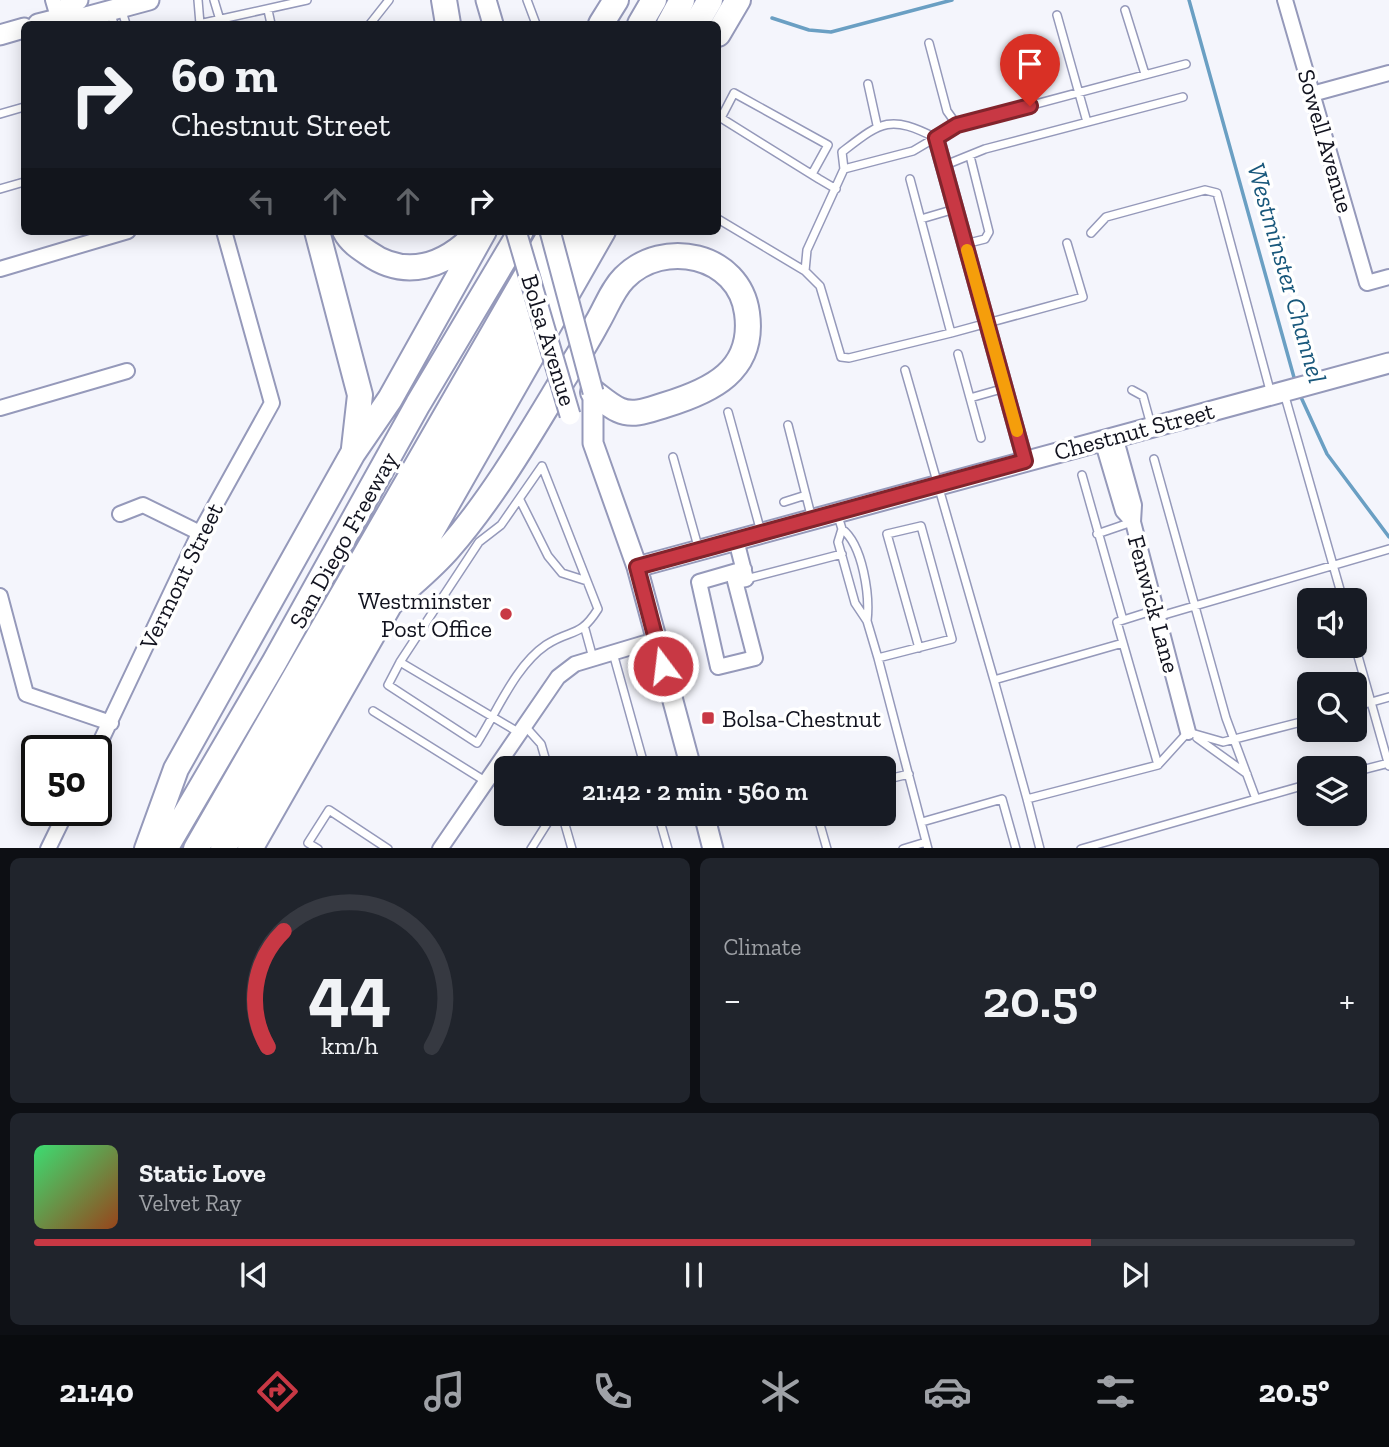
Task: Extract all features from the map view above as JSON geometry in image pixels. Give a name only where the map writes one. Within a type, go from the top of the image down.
[{"type":"highway","points":[[443,0],[447,21]]},
{"type":"highway","points":[[603,21],[616,0]]},
{"type":"highway","points":[[642,21],[654,0]]},
{"type":"highway","points":[[698,21],[710,0]]},
{"type":"highway","points":[[721,29],[737,0]]},
{"type":"highway","points":[[318,235],[360,395],[353,453]]},
{"type":"highway","points":[[348,235],[354,243],[376,258],[409,269],[430,265],[451,255],[474,235]]},
{"type":"highway","points":[[147,848],[176,769],[353,453],[390,399],[482,235]]},
{"type":"highway","name":"San Diego Freeway","points":[[166,848],[282,649],[418,404],[517,235]]},
{"type":"highway","points":[[197,848],[549,235]]},
{"type":"highway","points":[[224,848],[577,235]]},
{"type":"highway","points":[[251,848],[601,235]]},
{"type":"highway","points":[[391,603],[449,548],[513,461],[623,278],[651,259],[668,254],[691,256],[708,261],[724,272],[739,290],[747,310],[745,350],[731,372],[715,387],[636,412],[619,411],[593,392]]},
{"type":"highway","points":[[414,516],[451,470],[479,444]]},
{"type":"main road","points":[[57,14],[71,2],[78,0]]},
{"type":"main road","points":[[57,14],[75,20],[118,17],[149,0]]},
{"type":"main road","points":[[454,0],[459,21]]},
{"type":"main road","points":[[486,0],[493,21]]},
{"type":"main road","points":[[0,35],[21,29]]},
{"type":"main road","name":"Bolsa Avenue","points":[[520,235],[570,415],[593,443]]},
{"type":"main road","name":"Bolsa Avenue","points":[[552,235],[593,392],[593,443],[637,567],[688,756]]},
{"type":"main road","name":"Chestnut Street","points":[[637,567],[812,519],[839,521],[939,484],[1389,363]]},
{"type":"main road","points":[[707,826],[713,848]]},
{"type":"street","name":"Sowell Avenue","points":[[1284,0],[1367,283],[1389,277]]},
{"type":"street","points":[[1312,94],[1389,73]]},
{"type":"street","points":[[936,138],[1025,461]]},
{"type":"street","points":[[0,268],[103,235]]},
{"type":"street","name":"Vermont Street","points":[[105,735],[200,533],[272,403],[225,235]]},
{"type":"street","points":[[0,408],[127,371]]},
{"type":"street","name":"Fenwick Lane","points":[[1109,438],[1123,511],[1133,522],[1188,732]]},
{"type":"street","points":[[120,514],[143,505],[200,533]]},
{"type":"street","points":[[736,540],[745,574]]},
{"type":"street","points":[[745,574],[735,581],[755,657],[718,667],[699,582],[745,574]]},
{"type":"street","points":[[0,596],[26,694],[111,723]]},
{"type":"street","points":[[441,848],[558,677],[575,664],[655,640]]},
{"type":"street","points":[[48,848],[59,826]]},
{"type":"lane","points":[[198,0],[200,21]]},
{"type":"lane","points":[[214,0],[220,20]]},
{"type":"lane","points":[[215,21],[307,0]]},
{"type":"lane","points":[[372,21],[389,0]]},
{"type":"lane","points":[[527,0],[535,21]]},
{"type":"lane","points":[[268,10],[270,21]]},
{"type":"lane","points":[[1125,10],[1145,74]]},
{"type":"lane","points":[[1057,15],[1087,122]]},
{"type":"lane","points":[[929,43],[947,111],[957,125]]},
{"type":"lane","points":[[844,169],[914,151],[957,125],[1186,64]]},
{"type":"lane","points":[[868,84],[877,125]]},
{"type":"lane","points":[[836,189],[721,118],[734,93],[842,152]]},
{"type":"lane","points":[[943,166],[985,149],[1184,96]]},
{"type":"lane","points":[[0,114],[21,108]]},
{"type":"lane","points":[[842,152],[877,125],[909,124],[936,138]]},
{"type":"lane","points":[[812,174],[828,145]]},
{"type":"lane","points":[[805,271],[807,250],[844,169],[842,152]]},
{"type":"lane","points":[[965,244],[985,239],[989,232],[970,156]]},
{"type":"lane","points":[[910,179],[951,333]]},
{"type":"lane","points":[[0,189],[21,183]]},
{"type":"lane","points":[[1091,233],[1106,217],[1205,190],[1217,193],[1282,393],[1340,588]]},
{"type":"lane","points":[[921,219],[955,209]]},
{"type":"lane","points":[[721,221],[805,271],[820,286],[841,357],[849,358],[987,325],[1083,297],[1067,243]]},
{"type":"lane","points":[[958,354],[981,438]]},
{"type":"lane","points":[[905,370],[1040,848]]},
{"type":"lane","points":[[970,398],[1005,388]]},
{"type":"lane","points":[[1132,390],[1143,396],[1151,426]]},
{"type":"lane","points":[[728,412],[762,533]]},
{"type":"lane","points":[[788,425],[812,519]]},
{"type":"lane","points":[[673,457],[699,550]]},
{"type":"lane","points":[[1154,459],[1234,740],[1249,775],[1255,799]]},
{"type":"lane","points":[[542,466],[587,581],[598,609],[585,629],[546,645],[527,664],[477,743],[388,685],[400,662],[479,542],[501,525],[542,466]]},
{"type":"lane","points":[[1082,475],[1123,620]]},
{"type":"lane","points":[[784,502],[806,495]]},
{"type":"lane","points":[[520,500],[548,556],[564,574],[587,581]]},
{"type":"lane","points":[[839,521],[838,542],[855,603],[867,621],[878,658],[927,845],[909,848]]},
{"type":"lane","points":[[839,521],[852,537],[869,598],[867,621]]},
{"type":"lane","points":[[1097,534],[1133,522]]},
{"type":"lane","points":[[878,658],[919,648],[952,639],[920,526],[887,534],[919,648]]},
{"type":"lane","points":[[1158,765],[1117,622],[1194,605],[1389,549]]},
{"type":"lane","points":[[745,574],[842,554]]},
{"type":"lane","points":[[585,629],[593,658]]},
{"type":"lane","points":[[994,680],[1123,643]]},
{"type":"lane","points":[[612,653],[642,756]]},
{"type":"lane","points":[[1359,658],[1389,764],[1367,769]]},
{"type":"lane","points":[[400,662],[494,717],[521,728],[541,744],[544,756]]},
{"type":"lane","points":[[1367,703],[1389,697]]},
{"type":"lane","points":[[373,711],[494,777]]},
{"type":"lane","points":[[1188,732],[1215,741],[1234,740],[1297,723]]},
{"type":"lane","points":[[1027,799],[1158,765],[1188,732]]},
{"type":"lane","points":[[1188,732],[1249,775]]},
{"type":"lane","points":[[896,777],[909,774]]},
{"type":"lane","points":[[1084,848],[1297,787]]},
{"type":"lane","points":[[922,822],[1002,799],[1016,848]]},
{"type":"lane","points":[[316,848],[308,843],[329,810],[386,848]]},
{"type":"lane","points":[[532,848],[550,826]]},
{"type":"lane","points":[[563,826],[572,848]]},
{"type":"lane","points":[[661,826],[668,848]]},
{"type":"lane","points":[[820,826],[827,848]]},
{"type":"waterway","name":"Westminster Channel","points":[[772,18],[809,30],[831,32],[952,0]]},
{"type":"waterway","name":"Westminster Channel","points":[[1189,0],[1295,381]]},
{"type":"waterway","name":"Westminster Channel","points":[[1300,395],[1327,454],[1389,537]]},
{"type":"slow traffic","points":[[967,250],[1017,431]]},
{"type":"place","name":"Westminster Post Office","points":[[506,614]]},
{"type":"place","name":"Bolsa-Chestnut","points":[[708,718]]},
{"type":"route","points":[[663,666],[637,567],[1025,461],[936,138],[957,125],[1030,106]]}]
